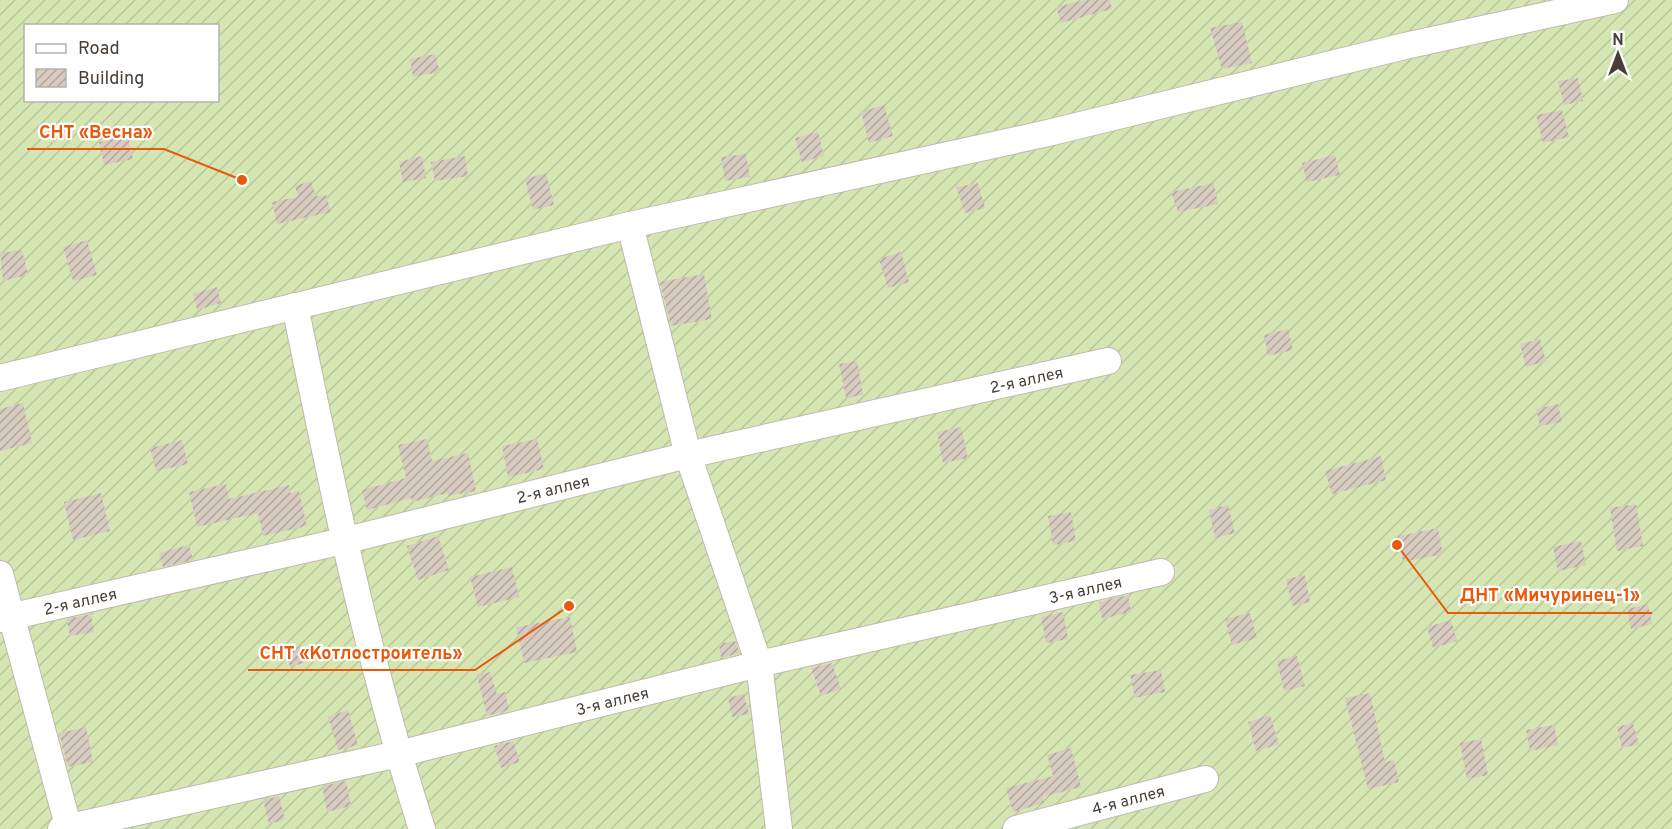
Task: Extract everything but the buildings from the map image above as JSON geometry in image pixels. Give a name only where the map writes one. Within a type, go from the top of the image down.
[{"type":"street","points":[[0,378],[630,225],[1048,133],[1416,44],[1615,0]]},
{"type":"street","points":[[630,225],[688,455],[759,664],[779,829]]},
{"type":"street","points":[[295,306],[344,541],[398,754],[422,829]]},
{"type":"street","name":"2-я аллея","points":[[6,618],[344,541],[688,455],[1108,361]]},
{"type":"street","name":"3-я аллея","points":[[66,828],[398,754],[759,664],[1161,572]]},
{"type":"street","points":[[0,574],[6,618],[66,828]]},
{"type":"street","name":"4-я аллея","points":[[1016,829],[1205,779]]},
{"type":"green space","points":[[0,0],[1672,0],[1672,829],[0,829]]},
{"type":"place","name":"СНТ «Весна»","points":[[242,180]]},
{"type":"place","name":"ДНТ «Мичуринец-1»","points":[[1397,545]]},
{"type":"place","name":"СНТ «Котлостроитель»","points":[[569,606]]}]
